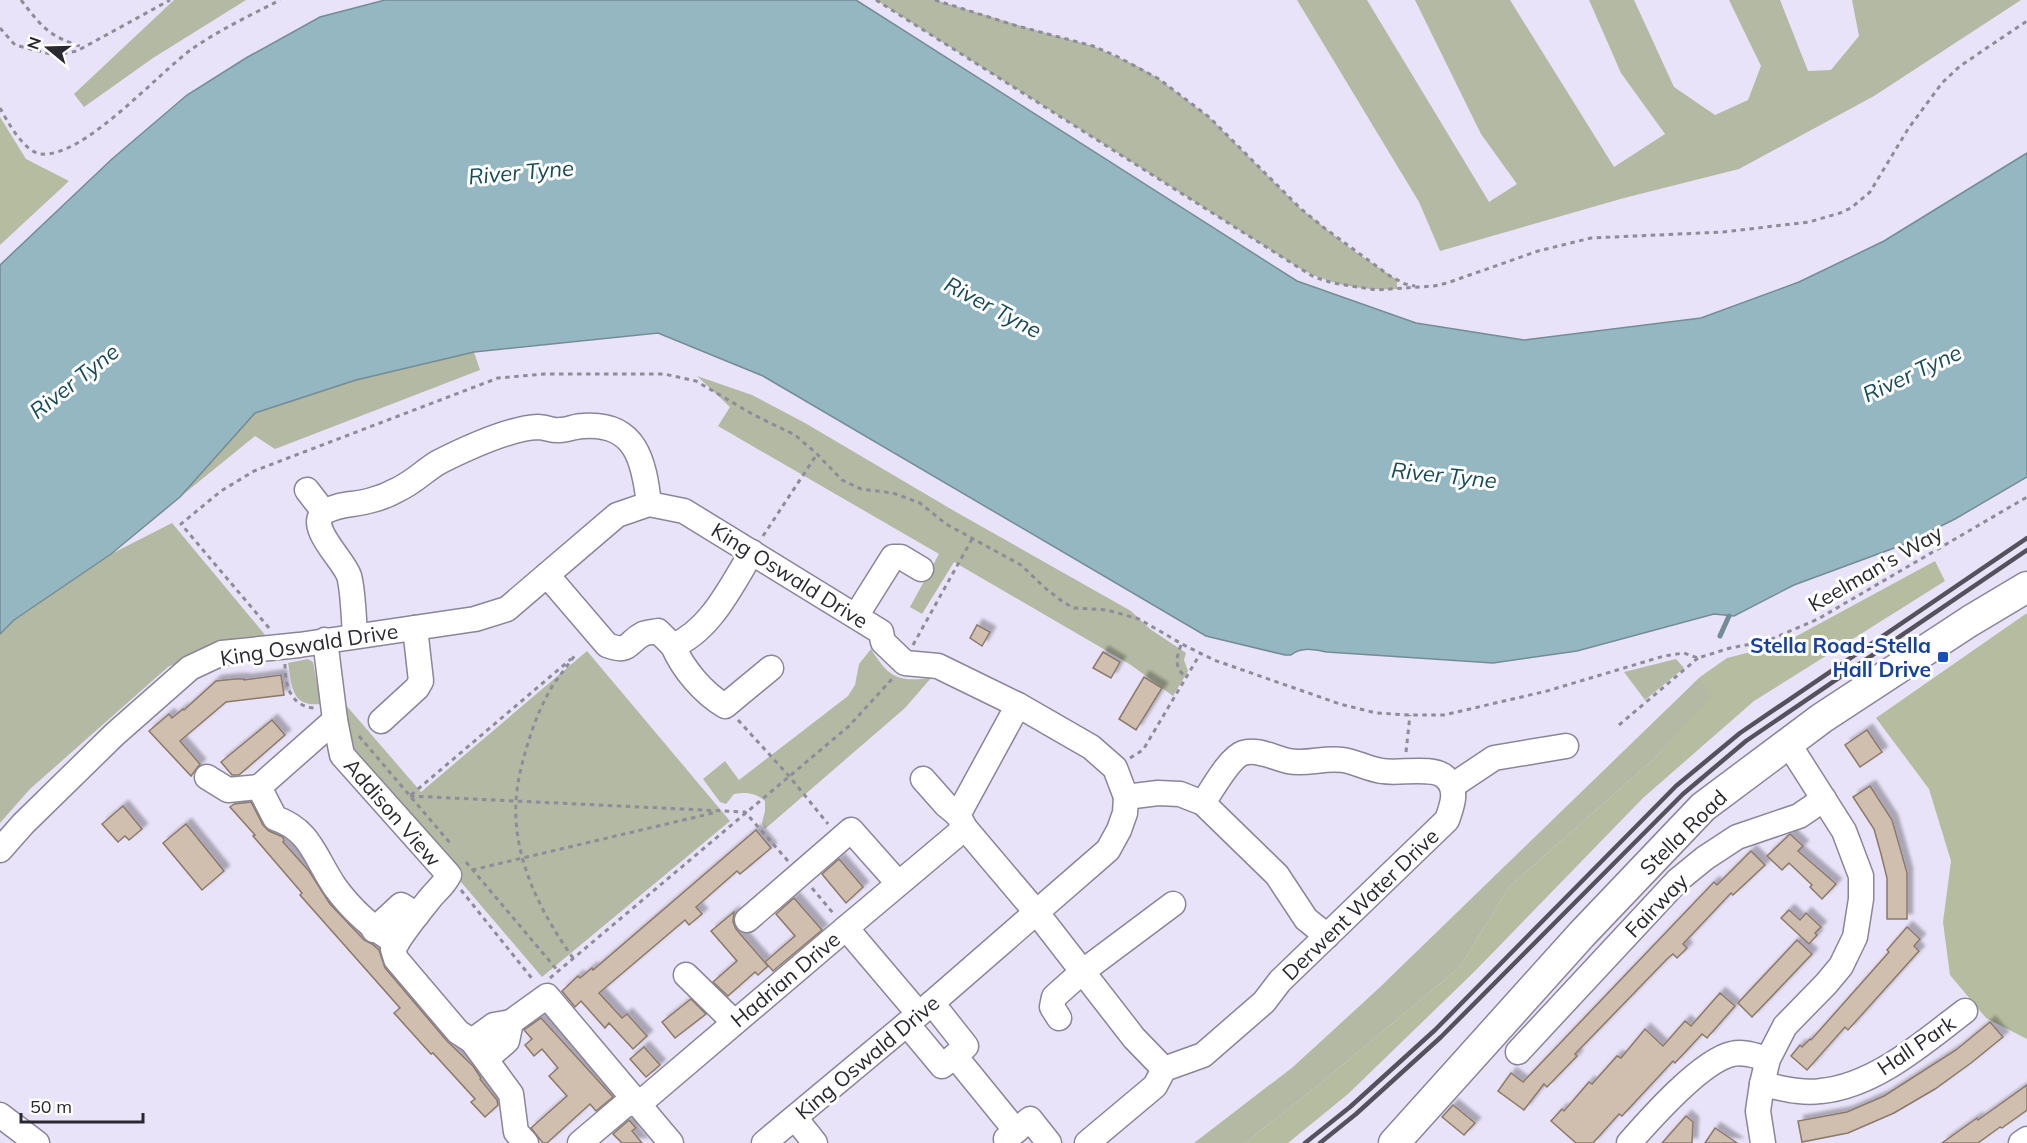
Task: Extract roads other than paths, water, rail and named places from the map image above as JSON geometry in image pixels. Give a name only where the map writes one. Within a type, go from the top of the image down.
[{"type":"main road","name":"Stella Road","points":[[1394,1143],[1582,934],[1703,807],[1788,743],[1960,627],[2027,587]]},
{"type":"street","points":[[356,636],[349,576],[322,534],[318,522],[319,516],[336,505],[372,501],[418,479],[437,463],[517,430],[540,427],[559,431],[583,426],[607,427],[622,434],[636,448],[643,466],[650,504]]},
{"type":"street","points":[[307,490],[324,512]]},
{"type":"street","name":"King Oswald Drive","points":[[0,850],[23,824],[115,734],[190,668],[222,653],[286,647],[475,619],[507,609],[617,515],[650,504],[684,511],[856,616],[881,632],[883,642],[905,663],[938,666],[1018,705]]},
{"type":"street","points":[[673,646],[684,641],[708,621],[752,552]]},
{"type":"street","points":[[856,616],[893,557],[901,557],[921,569]]},
{"type":"street","points":[[547,575],[607,645],[618,650],[630,645],[643,634],[658,631],[673,646],[679,660],[711,698],[725,706],[771,668]]},
{"type":"street","points":[[381,721],[417,688],[421,681],[415,628]]},
{"type":"street","name":"Addison View","points":[[325,640],[335,720],[342,754],[449,875],[443,887],[430,898],[417,915]]},
{"type":"street","points":[[846,928],[898,883],[962,822],[1018,705],[1091,747],[1115,768],[1126,796],[1158,793],[1180,794],[1203,803],[1277,875],[1306,919],[1327,936]]},
{"type":"street","points":[[207,777],[228,790],[259,787],[335,720]]},
{"type":"street","points":[[1763,1143],[1758,1111],[1768,1059],[1785,1026],[1841,966],[1850,950],[1857,927],[1861,899],[1861,876],[1844,831],[1788,743]]},
{"type":"street","points":[[1203,803],[1232,762],[1242,753],[1254,751],[1289,761],[1310,763],[1328,759],[1344,760],[1385,772],[1437,772],[1445,777],[1452,786],[1494,758],[1566,746]]},
{"type":"street","points":[[923,779],[962,822],[1037,913],[1134,1038],[1164,1069],[1155,1086],[1087,1143]]},
{"type":"street","name":"Derwent Water Drive","points":[[1164,1069],[1203,1055],[1264,1002],[1280,981],[1448,820],[1454,798],[1452,786]]},
{"type":"street","points":[[259,787],[275,818],[289,823],[304,836],[335,888],[374,930],[397,943]]},
{"type":"street","name":"King Oswald Drive","points":[[764,1143],[919,1014],[1108,850],[1125,813],[1126,796]]},
{"type":"street","name":"Fairway","points":[[1518,1052],[1678,880],[1705,858],[1737,837],[1799,816],[1824,799]]},
{"type":"street","points":[[747,920],[851,830],[898,883]]},
{"type":"street","points":[[1059,1018],[1052,1007],[1054,997],[1082,972],[1173,904]]},
{"type":"street","points":[[374,930],[401,905],[417,915],[393,950],[396,959],[458,1032],[479,1050],[511,1094],[516,1132],[526,1143]]},
{"type":"street","name":"Hadrian Drive","points":[[580,1143],[626,1104],[639,1104],[846,928],[919,1014]]},
{"type":"street","points":[[686,975],[734,1023]]},
{"type":"street","points":[[479,1050],[494,1024],[511,1022],[543,992],[671,1143]]},
{"type":"street","name":"Hall Park","points":[[1762,1084],[1797,1092],[1821,1091],[1869,1077],[1892,1064],[1965,1011]]},
{"type":"street","points":[[919,1014],[966,1046],[942,1066],[919,1014]]},
{"type":"street","points":[[1629,1143],[1682,1088],[1713,1063],[1730,1054],[1743,1052],[1768,1059]]},
{"type":"street","points":[[955,1056],[1013,1137],[1030,1119],[1049,1143]]},
{"type":"street","points":[[0,1115],[37,1143]]},
{"type":"street","points":[[795,1118],[815,1143]]},
{"type":"street","points":[[2020,1143],[2027,1139]]},
{"type":"water","name":"River Tyne","points":[[385,0],[856,0],[1297,281],[1416,323],[1524,340],[1701,318],[1799,282],[1884,241],[2027,153],[2027,477],[1955,519],[1905,544],[1794,585],[1734,616],[1714,614],[1577,651],[1493,663],[1308,649],[1285,655],[1206,636],[763,376],[658,333],[474,352],[356,380],[255,413],[180,497],[111,554],[14,620],[0,634],[0,265],[112,159],[187,95],[246,58],[320,17]]},
{"type":"waterway","points":[[1720,636],[1729,616]]},
{"type":"railway","points":[[1305,1143],[1350,1107],[1435,1030],[1676,786],[1740,733],[2027,538]]},
{"type":"railway","points":[[1320,1143],[1356,1114],[1441,1037],[1683,794],[1746,741],[2027,550]]},
{"type":"place","name":"Stella Road-Stella Hall Drive","points":[[1943,657]]}]
